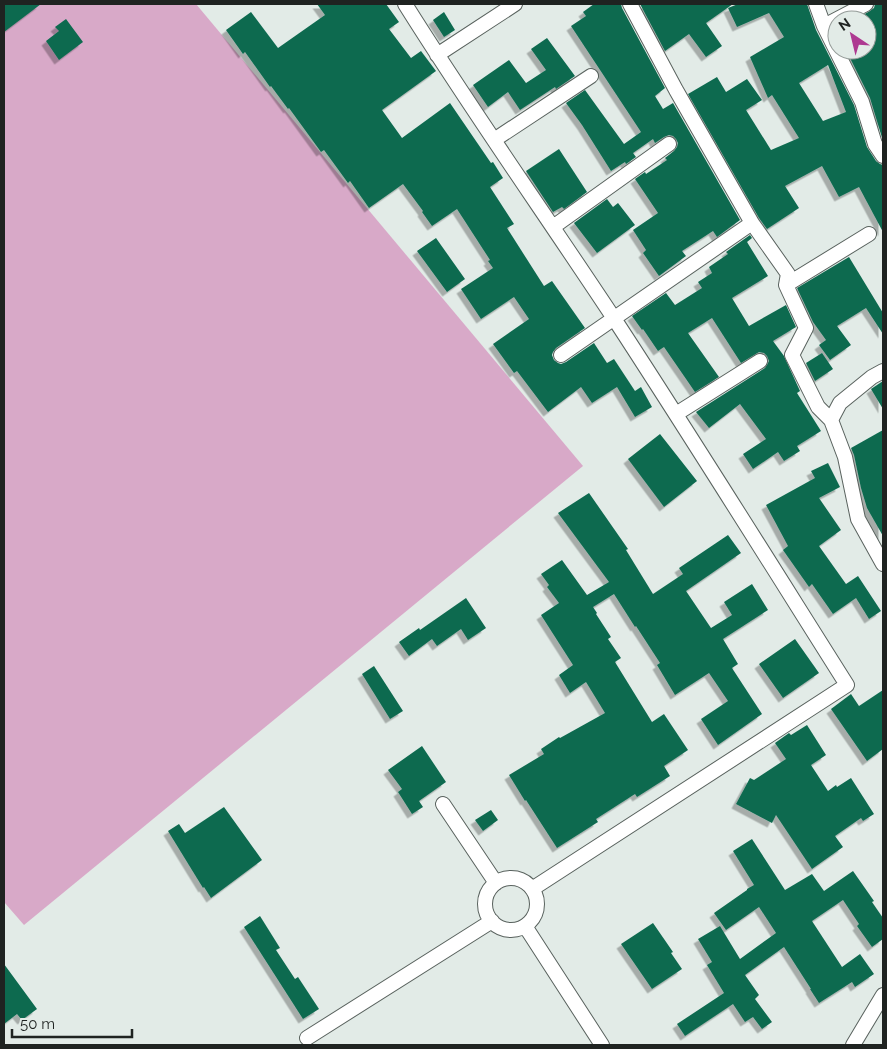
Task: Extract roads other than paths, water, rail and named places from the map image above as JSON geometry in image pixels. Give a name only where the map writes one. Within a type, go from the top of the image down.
[{"type":"street","points":[[405,4],[676,414],[847,685],[532,890]]},
{"type":"street","points":[[437,55],[516,4]]},
{"type":"street","points":[[630,4],[752,222],[788,274],[786,285],[806,328],[792,355],[818,407],[831,420],[844,457],[858,519],[883,564]]},
{"type":"street","points":[[816,4],[824,26],[862,102],[875,144],[883,156]]},
{"type":"street","points":[[824,26],[866,4]]},
{"type":"street","points":[[494,140],[591,76]]},
{"type":"street","points":[[553,227],[670,144]]},
{"type":"street","points":[[561,355],[752,222]]},
{"type":"street","points":[[786,285],[868,234]]},
{"type":"street","points":[[676,414],[760,361]]},
{"type":"street","points":[[831,420],[840,403],[872,377],[883,371]]},
{"type":"street","points":[[443,804],[496,883]]},
{"type":"street","points":[[512,878],[527,884],[532,890],[536,897],[536,913],[531,921],[524,926],[516,930],[507,930],[499,927],[487,914],[485,905],[487,896],[496,883],[512,878]]},
{"type":"street","points":[[307,1038],[492,921]]},
{"type":"street","points":[[524,926],[602,1045]]},
{"type":"street","points":[[853,1045],[882,999]]}]
